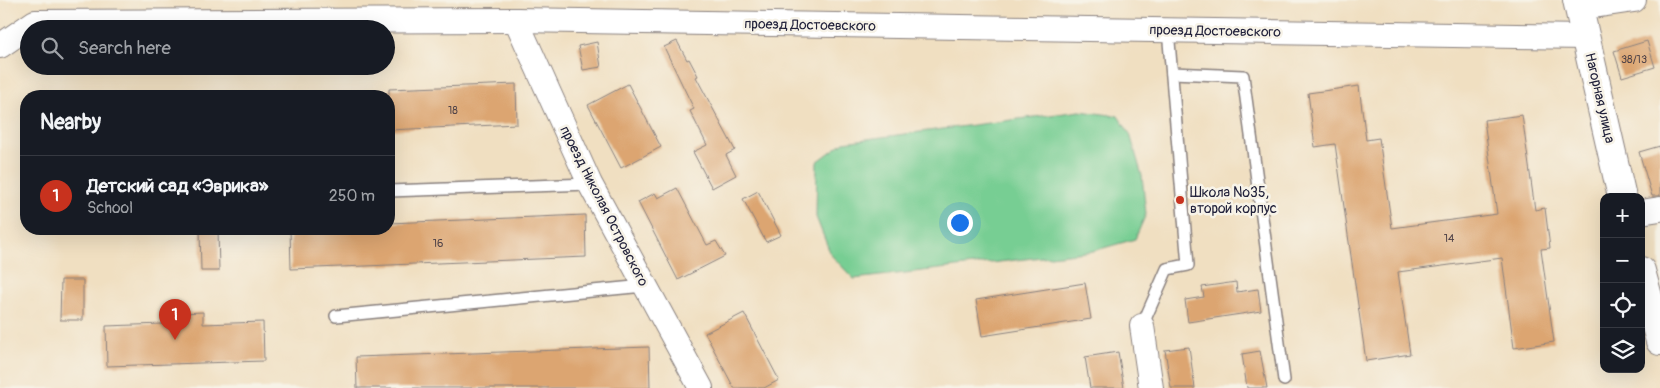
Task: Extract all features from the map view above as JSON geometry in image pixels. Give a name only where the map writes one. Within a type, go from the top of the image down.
[{"type":"street","points":[[1579,4],[1634,0]]},
{"type":"street","name":"Нагорная улица","points":[[1579,4],[1621,193]]},
{"type":"street","name":"проезд Достоевского","points":[[395,21],[516,20],[1586,37]]},
{"type":"street","name":"проезд Николая Островского","points":[[516,20],[590,184],[699,387]]},
{"type":"street","name":"проезд Достоевского","points":[[0,46],[20,32]]},
{"type":"street","points":[[1645,211],[1660,209]]},
{"type":"street","points":[[1644,283],[1660,341]]},
{"type":"street","points":[[1142,326],[1151,388]]},
{"type":"lane","points":[[1142,326],[1167,269],[1188,265],[1168,30]]},
{"type":"lane","points":[[1172,73],[1243,76],[1284,380]]},
{"type":"lane","points":[[395,192],[590,184]]},
{"type":"lane","points":[[336,316],[644,286]]},
{"type":"green space","points":[[1080,111],[1118,116],[1130,134],[1142,176],[1146,214],[1135,239],[1093,251],[854,279],[831,255],[816,217],[817,162],[844,142]]},
{"type":"building","points":[[677,41],[687,60],[689,59],[698,76],[696,77],[735,150],[726,155],[736,175],[712,188],[693,152],[707,145],[690,111],[694,109],[664,47]]},
{"type":"building","points":[[1647,41],[1655,67],[1622,77],[1614,51]]},
{"type":"building","points":[[597,42],[601,67],[583,70],[578,46]]},
{"type":"building","points":[[516,84],[517,124],[395,130],[395,90],[389,89]]},
{"type":"building","points":[[628,84],[661,147],[621,168],[588,105]]},
{"type":"building","points":[[1359,86],[1366,140],[1379,138],[1392,228],[1497,214],[1484,120],[1522,115],[1535,210],[1545,208],[1550,248],[1541,249],[1554,342],[1514,348],[1502,258],[1398,272],[1410,354],[1366,361],[1335,144],[1315,147],[1308,93]]},
{"type":"building","points":[[1660,146],[1660,196],[1652,196],[1639,152]]},
{"type":"building","points":[[677,188],[707,245],[716,241],[725,256],[678,280],[638,202],[655,193],[658,198]]},
{"type":"building","points":[[758,191],[781,235],[766,242],[743,199]]},
{"type":"building","points":[[585,215],[586,257],[291,269],[290,235],[395,235],[395,223]]},
{"type":"building","points":[[200,235],[218,235],[219,271],[201,271]]},
{"type":"building","points":[[61,280],[83,280],[83,320],[60,320]]},
{"type":"building","points":[[1236,282],[1237,292],[1258,289],[1261,311],[1188,322],[1185,300],[1204,297],[1202,287]]},
{"type":"building","points":[[1085,283],[1091,319],[982,336],[976,300]]},
{"type":"building","points":[[203,312],[203,324],[263,322],[264,361],[107,366],[106,326],[163,324],[162,314]]},
{"type":"building","points":[[744,313],[779,380],[764,388],[734,388],[705,333]]},
{"type":"building","points":[[649,347],[650,388],[357,388],[356,357]]},
{"type":"building","points":[[1189,347],[1195,388],[1171,388],[1165,350]]},
{"type":"building","points":[[1260,351],[1267,388],[1247,388],[1242,354]]},
{"type":"building","points":[[1118,352],[1124,388],[1090,388],[1085,357]]},
{"type":"place","name":"Школа №35, второй корпус","points":[[1180,200]]},
{"type":"place","name":"Детский сад «Эврика»","points":[[175,340]]}]
